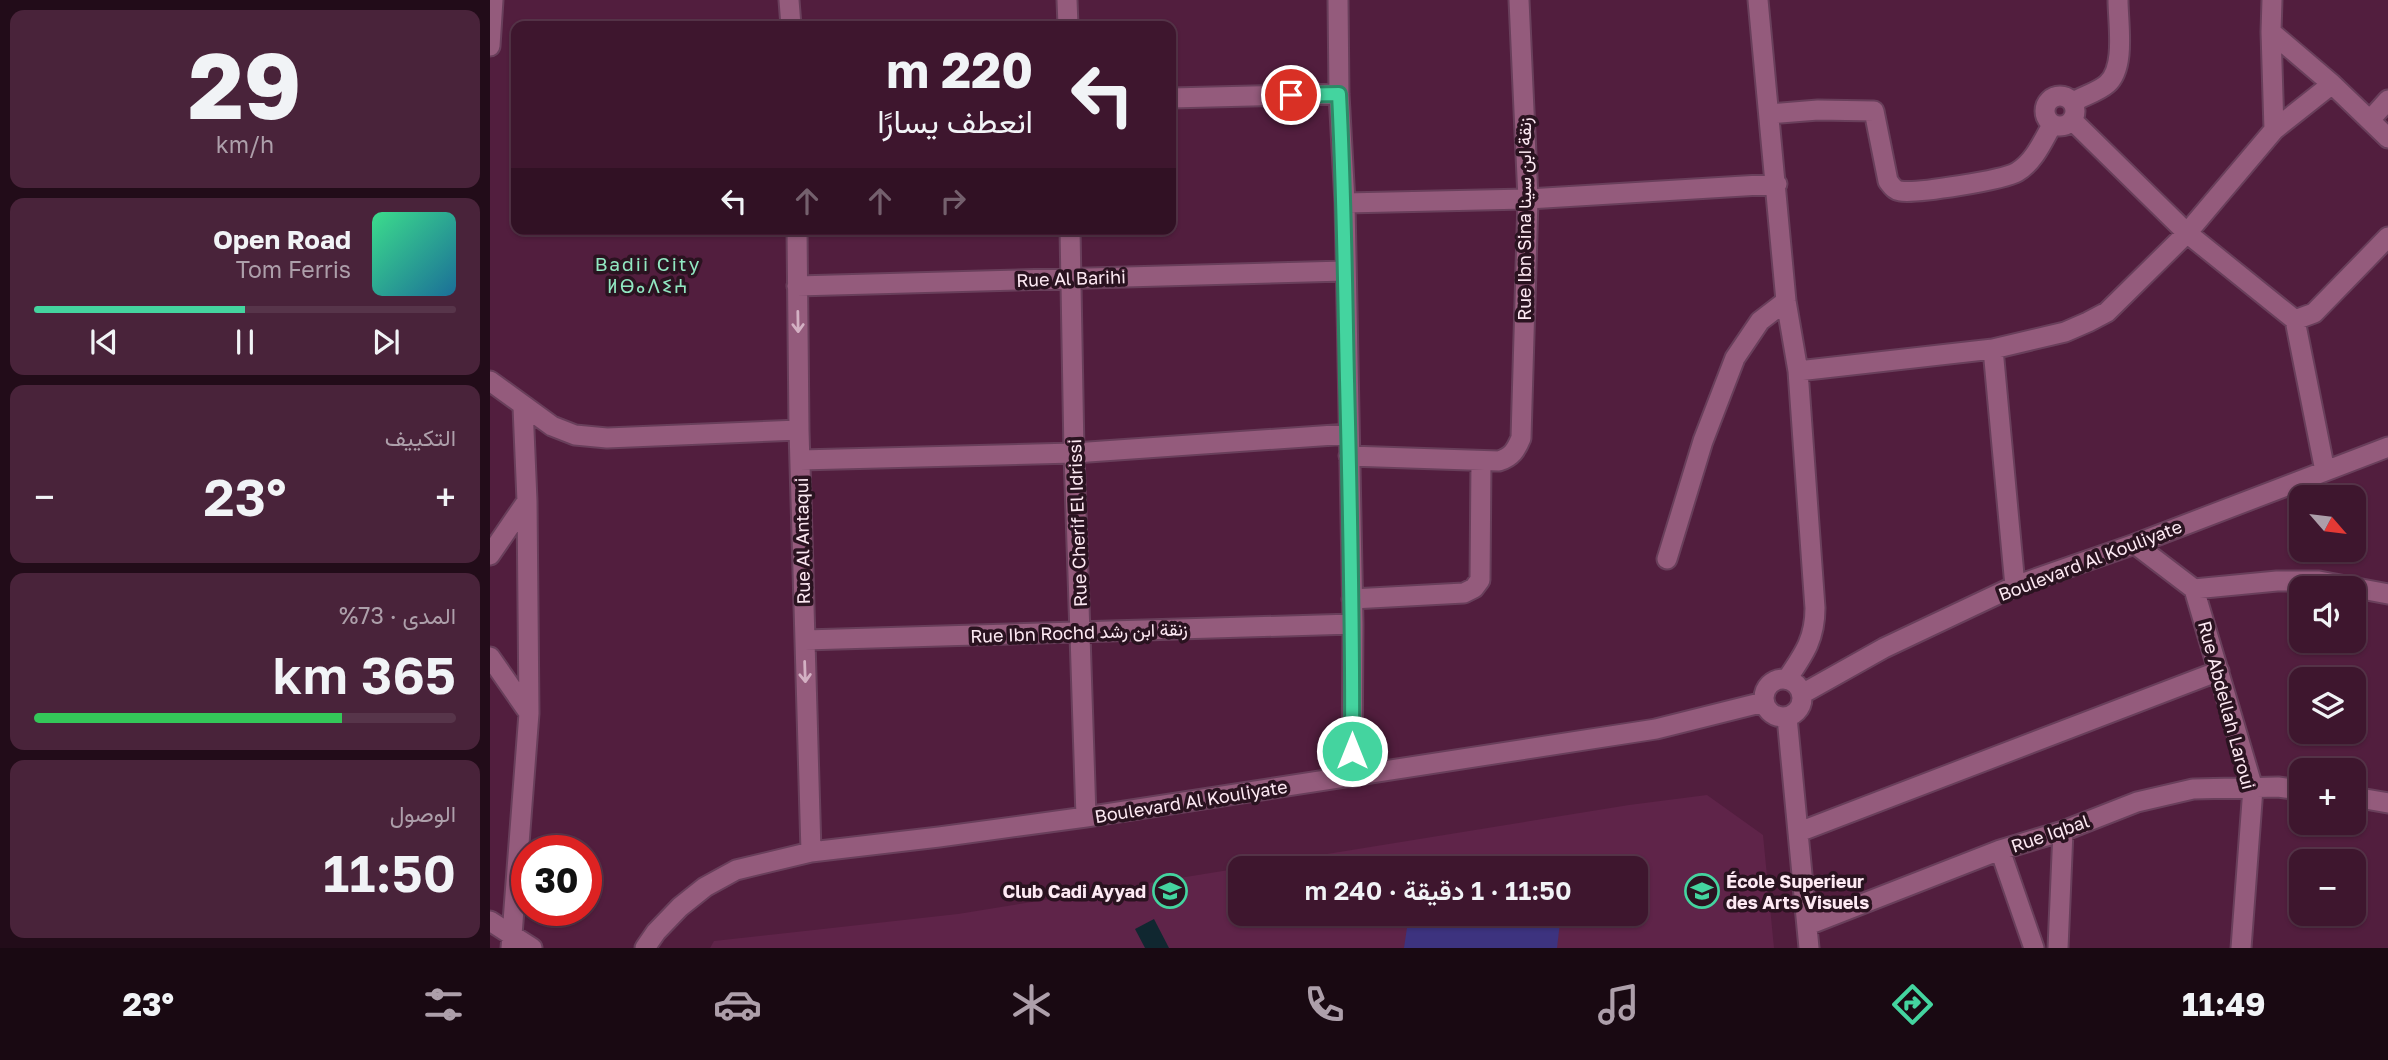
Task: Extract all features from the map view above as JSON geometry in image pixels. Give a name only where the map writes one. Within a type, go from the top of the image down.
[{"type":"street","points":[[490,46],[493,0]]},
{"type":"street","points":[[789,0],[791,21]]},
{"type":"street","points":[[1067,0],[1068,21]]},
{"type":"street","points":[[1338,0],[1339,94],[1345,203],[1353,624],[1352,777]]},
{"type":"street","name":"Rue Ibn Sina زنقة ابن سينا","points":[[1481,461],[1508,458],[1516,450],[1521,438],[1528,199],[1519,0]]},
{"type":"street","points":[[1758,0],[1786,301],[1798,371],[1815,624],[1808,648],[1787,679],[1772,682],[1764,695],[1764,702],[1773,714],[1780,717],[1787,717],[1799,708],[1802,694],[1799,687],[1787,679]]},
{"type":"street","points":[[2118,0],[2119,60],[2116,73],[2107,84],[2072,111],[2063,126],[2052,125],[2045,117],[2046,102],[2059,95],[2072,111],[2187,233],[2295,320],[2325,471]]},
{"type":"street","points":[[2272,0],[2274,130]]},
{"type":"street","points":[[2271,32],[2332,84],[2388,138]]},
{"type":"street","points":[[1798,371],[1993,349],[2065,332],[2107,312],[2187,233],[2274,130],[2332,84]]},
{"type":"street","points":[[1176,98],[1339,94]]},
{"type":"street","points":[[2370,120],[2388,100]]},
{"type":"street","points":[[1769,114],[1818,110],[1874,111],[1888,181],[1894,189],[1903,192],[1926,191],[2016,173],[2028,163],[2052,125]]},
{"type":"street","points":[[1345,203],[1528,199],[1777,184]]},
{"type":"street","name":"Rue Al Antaqui","points":[[797,235],[799,430],[811,852]]},
{"type":"street","name":"Rue Cherif El Idrissi","points":[[1070,235],[1086,817]]},
{"type":"street","points":[[2295,320],[2314,313],[2388,237]]},
{"type":"street","name":"Rue Al Barihi","points":[[797,286],[1345,271]]},
{"type":"street","points":[[1667,559],[1703,441],[1735,358],[1760,321],[1786,301]]},
{"type":"street","points":[[1993,349],[2015,586]]},
{"type":"street","points":[[490,381],[552,426],[575,435],[607,438],[799,430]]},
{"type":"street","points":[[512,942],[529,713],[527,501],[523,407]]},
{"type":"street","points":[[800,460],[1074,453],[1349,434]]},
{"type":"street","name":"Boulevard Al Kouliyate","points":[[1802,694],[1884,648],[2015,586],[2135,544],[2388,447]]},
{"type":"street","points":[[1349,456],[1481,461],[1480,580],[1474,588],[1464,593],[1352,600]]},
{"type":"street","points":[[490,555],[527,501]]},
{"type":"street","points":[[2135,544],[2194,589],[2261,582],[2319,581],[2388,594]]},
{"type":"street","name":"Rue Abdellah Laroui","points":[[2194,589],[2253,788],[2241,948]]},
{"type":"street","name":"Rue Ibn Rochd زنقة ابن رشد","points":[[804,640],[1353,624]]},
{"type":"street","points":[[490,657],[529,713]]},
{"type":"street","points":[[1799,832],[2219,671]]},
{"type":"street","name":"Boulevard Al Kouliyate","points":[[645,948],[680,907],[705,887],[736,870],[811,852],[1086,817],[1352,777],[1656,729],[1764,702]]},
{"type":"street","points":[[1787,717],[1809,948]]},
{"type":"street","name":"Rue Iqbal","points":[[1808,925],[2000,850],[2063,831],[2137,802],[2193,789],[2289,788]]},
{"type":"street","points":[[2366,799],[2388,803]]},
{"type":"street","points":[[2058,948],[2063,831]]},
{"type":"street","points":[[2000,850],[2034,948]]},
{"type":"street","points":[[490,921],[512,942],[532,948]]},
{"type":"shaded area","name":"Club Cadi Ayyad","points":[[1707,795],[1763,835],[1774,948],[710,948],[714,941],[958,914],[1228,870],[1228,926],[1648,926],[1648,856],[1315,856],[1629,805]]},
{"type":"shaded area","points":[[1407,926],[1560,926],[1557,948],[1404,948]]},
{"type":"water","points":[[1154,919],[1169,948],[1145,948],[1135,929]]},
{"type":"place","name":"Club Cadi Ayyad","points":[[1170,891]]},
{"type":"place","name":"École Superieur des Arts Visuels","points":[[1702,891]]},
{"type":"district","name":"Badii City ⵍⴱⴰⴷⵉⵄ","points":[[648,274]]},
{"type":"route","points":[[1291,95],[1339,94],[1345,203],[1353,624],[1352,751]]}]
